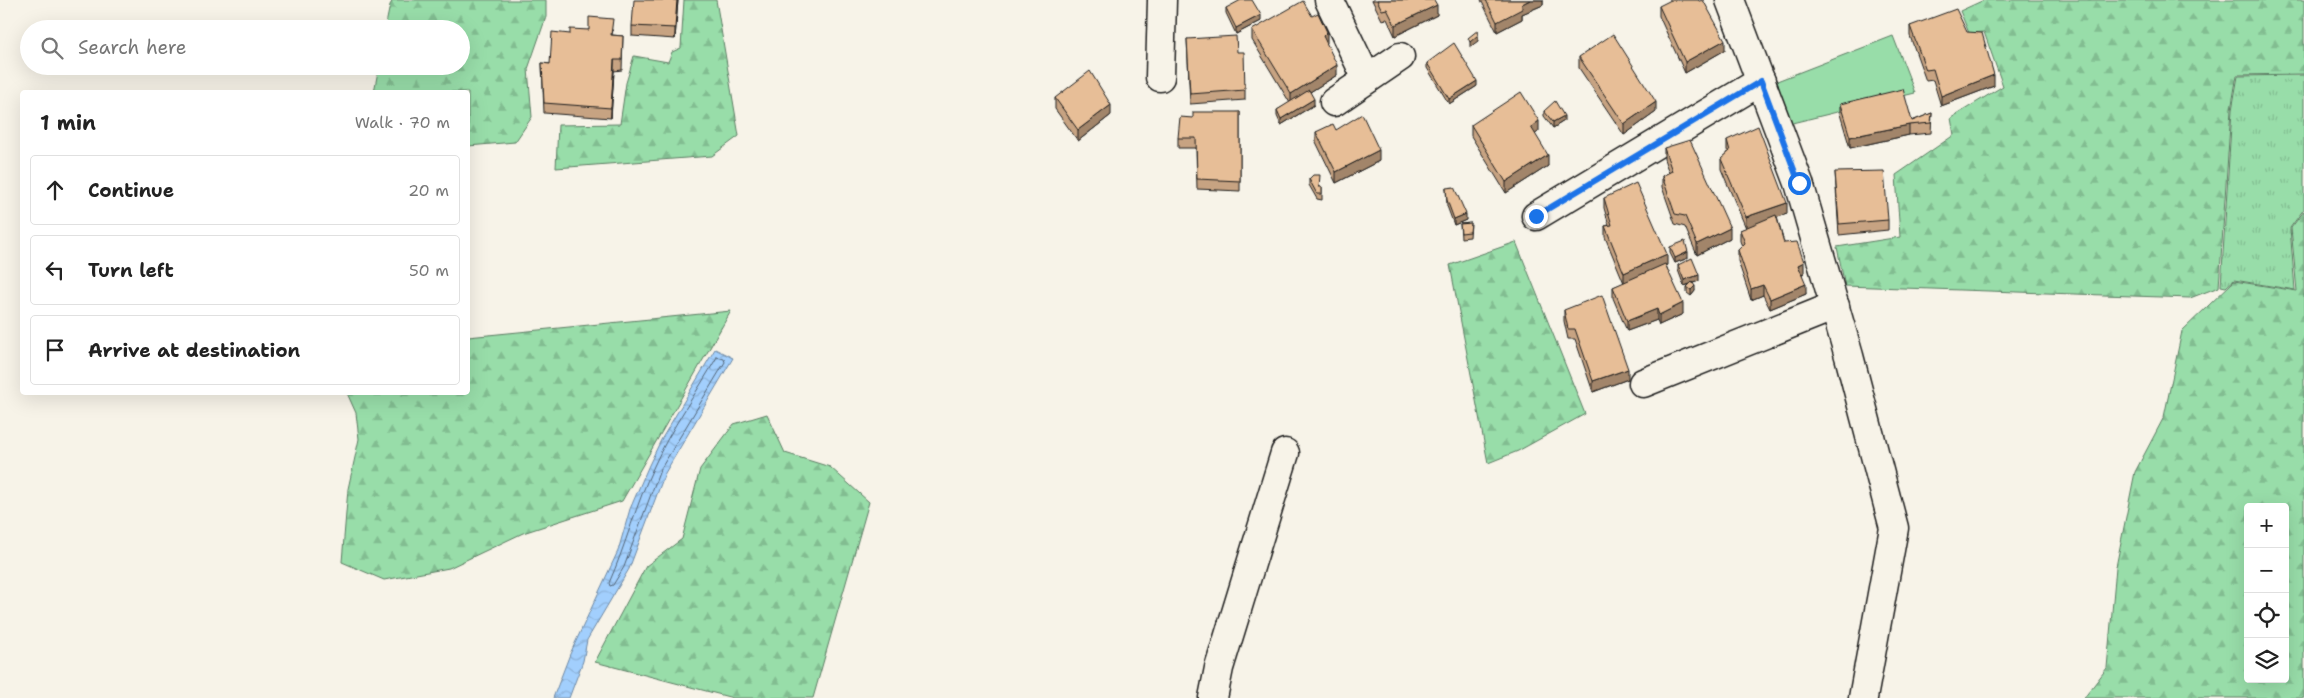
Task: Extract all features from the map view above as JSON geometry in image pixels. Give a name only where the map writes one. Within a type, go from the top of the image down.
[{"type":"street","points":[[1160,77],[1162,0]]},
{"type":"street","points":[[1329,0],[1367,79]]},
{"type":"street","points":[[1730,0],[1799,183],[1835,306],[1894,528],[1862,698]]},
{"type":"street","points":[[1334,102],[1400,57]]},
{"type":"street","points":[[1536,216],[1761,81]]},
{"type":"street","points":[[1643,383],[1835,306]]},
{"type":"street","points":[[1212,698],[1219,668],[1285,453]]},
{"type":"green space","points":[[393,0],[546,0],[546,17],[528,69],[532,117],[515,142],[470,146],[470,90],[374,90],[377,75],[470,75],[470,20],[387,20]]},
{"type":"green space","points":[[684,0],[716,0],[739,136],[712,156],[556,168],[558,125],[620,124],[626,83],[634,56],[668,62],[672,52],[681,48]]},
{"type":"green space","points":[[1984,0],[2304,0],[2304,74],[2237,75],[2231,110],[2219,287],[2190,298],[1845,286],[1837,247],[1900,237],[1896,175],[1954,135],[1951,118],[2003,86],[1984,32],[1969,33],[1960,11]]},
{"type":"green space","points":[[1893,36],[1915,93],[1788,124],[1777,81]]},
{"type":"green space","points":[[2304,75],[2304,209],[2290,228],[2295,290],[2234,280],[2226,287],[2221,286],[2232,110],[2238,76]]},
{"type":"green space","points":[[2304,211],[2304,698],[2084,698],[2107,668],[2116,567],[2135,472],[2164,417],[2182,331],[2234,281],[2297,291],[2291,228]]},
{"type":"green space","points":[[1516,242],[1585,414],[1518,451],[1488,463],[1450,265]]},
{"type":"green space","points":[[731,311],[622,501],[523,533],[449,568],[384,580],[342,562],[348,489],[359,439],[356,413],[348,395],[470,395],[470,337]]},
{"type":"green space","points":[[767,414],[785,453],[830,467],[869,502],[813,698],[733,698],[595,662],[646,566],[682,539],[700,469],[734,424]]},
{"type":"water","points":[[715,349],[733,358],[665,473],[629,569],[587,640],[583,661],[569,698],[553,698],[570,654],[618,551],[630,509],[649,465],[661,440]]},
{"type":"building","points":[[634,0],[677,0],[675,28],[632,26]]},
{"type":"building","points":[[1241,0],[1252,0],[1261,15],[1236,28],[1226,8]]},
{"type":"building","points":[[1377,0],[1434,0],[1437,5],[1395,25],[1387,9],[1382,10]]},
{"type":"building","points":[[1486,0],[1530,0],[1522,4],[1522,9],[1497,22]]},
{"type":"building","points":[[1671,0],[1703,0],[1725,40],[1685,62],[1659,6]]},
{"type":"building","points":[[1303,1],[1312,16],[1318,13],[1327,32],[1323,36],[1337,65],[1291,94],[1252,30]]},
{"type":"building","points":[[1956,9],[1967,32],[1982,33],[1994,75],[1941,96],[1933,69],[1926,70],[1910,26]]},
{"type":"building","points":[[589,17],[613,19],[611,35],[623,36],[622,60],[614,60],[611,108],[544,103],[542,63],[550,64],[552,32],[570,34],[570,29],[589,30]]},
{"type":"building","points":[[1478,30],[1478,35],[1470,42],[1468,38]]},
{"type":"building","points":[[1613,34],[1656,102],[1624,124],[1579,57]]},
{"type":"building","points":[[1236,36],[1237,52],[1244,52],[1245,90],[1190,94],[1187,39]]},
{"type":"building","points":[[1454,43],[1477,81],[1449,99],[1427,63]]},
{"type":"building","points":[[1090,71],[1111,105],[1078,130],[1055,98]]},
{"type":"building","points":[[1903,89],[1912,121],[1932,113],[1931,123],[1909,125],[1850,137],[1840,104]]},
{"type":"building","points":[[1309,90],[1314,99],[1281,119],[1277,110]]},
{"type":"building","points":[[1521,92],[1539,121],[1531,127],[1548,155],[1506,182],[1471,125]]},
{"type":"building","points":[[1555,101],[1564,116],[1553,122],[1544,111]]},
{"type":"building","points":[[1193,112],[1240,112],[1240,181],[1197,179],[1196,138],[1178,138],[1180,117],[1193,118]]},
{"type":"building","points":[[1362,114],[1379,150],[1336,172],[1316,132],[1333,124],[1336,130]]},
{"type":"building","points":[[1758,126],[1787,203],[1746,217],[1721,159],[1730,151],[1727,140]]},
{"type":"building","points":[[1690,140],[1730,228],[1697,244],[1685,216],[1675,214],[1662,176],[1672,171],[1664,148]]},
{"type":"building","points":[[1884,171],[1888,220],[1839,224],[1835,172]]},
{"type":"building","points":[[1313,175],[1320,175],[1319,187],[1322,187],[1322,194],[1317,194],[1309,179]]},
{"type":"building","points":[[1636,183],[1667,254],[1624,273],[1605,226],[1612,225],[1604,198]]},
{"type":"building","points":[[1454,187],[1466,214],[1454,219],[1447,200],[1446,188]]},
{"type":"building","points":[[1776,215],[1784,243],[1797,242],[1804,262],[1798,265],[1806,284],[1770,299],[1763,285],[1751,289],[1738,250],[1745,243],[1740,230]]},
{"type":"building","points":[[1471,223],[1470,232],[1461,233],[1460,224]]},
{"type":"building","points":[[1685,241],[1688,252],[1675,258],[1670,247]]},
{"type":"building","points":[[1692,258],[1699,275],[1684,280],[1678,265]]},
{"type":"building","points":[[1665,264],[1683,303],[1659,315],[1657,309],[1627,321],[1613,287]]},
{"type":"building","points":[[1692,282],[1695,286],[1691,290],[1687,287]]},
{"type":"building","points":[[1602,295],[1628,369],[1593,381],[1575,329],[1568,329],[1564,310]]},
{"type":"route","points":[[1536,216],[1761,81],[1799,183]]}]
